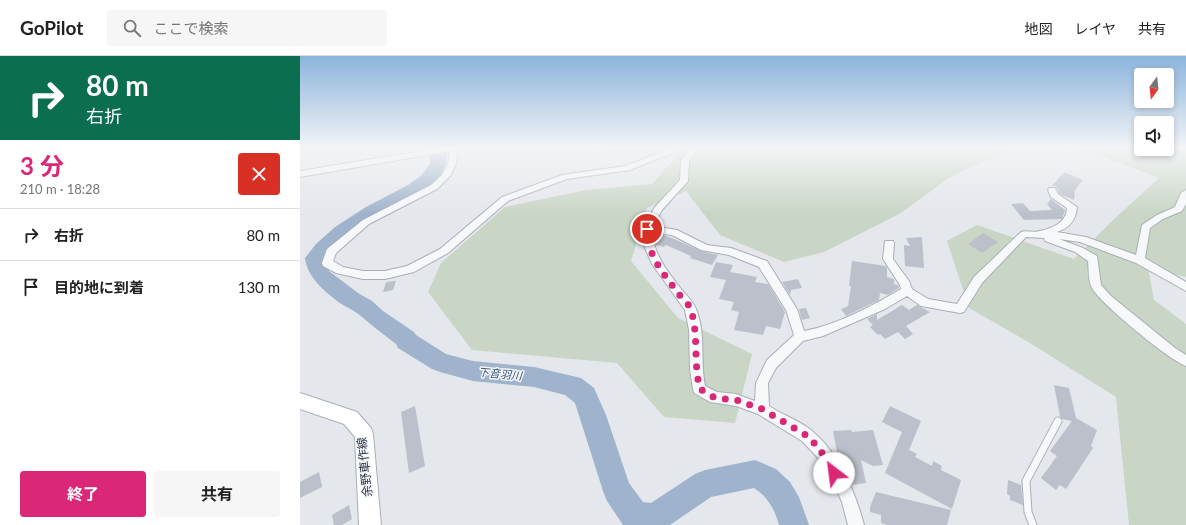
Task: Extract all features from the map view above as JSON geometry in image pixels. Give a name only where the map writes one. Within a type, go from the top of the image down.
[{"type":"main road","name":"余野車作線","points":[[300,401],[350,418],[364,434],[370,525]]},
{"type":"street","points":[[300,174],[325,170]]},
{"type":"street","points":[[449,170],[446,176],[434,187],[366,222],[331,251],[327,263],[340,270],[363,275],[385,275],[410,270],[444,251],[506,200],[566,177],[614,170]]},
{"type":"street","points":[[685,170],[684,181],[658,209],[647,229],[647,239],[653,259],[690,309],[697,342],[697,377],[700,389],[715,398],[736,400],[762,409],[806,435],[819,448],[841,486],[854,516],[856,525]]},
{"type":"street","points":[[1040,235],[1068,223],[1072,215],[1072,207],[1054,195],[1052,190]]},
{"type":"street","points":[[1140,260],[1145,227],[1160,217],[1179,209],[1186,193]]},
{"type":"street","points":[[647,229],[674,232],[705,248],[731,252],[763,264],[791,309],[800,337]]},
{"type":"street","points":[[889,243],[888,259],[905,284],[907,291],[926,303],[960,310],[978,280],[1024,234],[1064,236],[1082,239],[1140,260],[1186,287]]},
{"type":"street","points":[[1040,235],[1079,250],[1093,259],[1096,286],[1107,299],[1171,352],[1186,361]]},
{"type":"street","points":[[762,409],[762,383],[771,364],[800,337],[819,333],[851,320],[881,306],[907,291]]},
{"type":"lane","points":[[1033,525],[1028,512],[1026,481],[1058,421]]},
{"type":"green space","points":[[665,170],[965,170],[950,177],[901,213],[824,252],[784,262],[720,235],[686,191],[647,208],[631,261],[678,318],[752,354],[735,423],[664,417],[617,363],[472,350],[428,292],[441,263],[505,207],[586,190],[652,184]]},
{"type":"green space","points":[[1138,170],[1186,170],[1186,277],[1148,268],[1154,300],[1186,324],[1186,525],[1129,525],[1116,397],[1030,343],[969,308],[947,241],[977,225],[1074,259],[1113,220],[1159,178]]},
{"type":"building","points":[[1064,172],[1083,180],[1075,190],[1074,200],[1060,194],[1058,191],[1059,190],[1055,186],[1052,186]]},
{"type":"building","points":[[1051,199],[1065,210],[1062,219],[1024,220],[1011,204],[1023,203],[1030,211],[1052,210],[1047,204]]},
{"type":"building","points":[[983,233],[998,242],[982,253],[968,244]]},
{"type":"building","points":[[662,235],[701,251],[718,255],[712,265],[690,258],[691,256],[666,245],[664,247],[656,245],[655,243]]},
{"type":"building","points":[[922,237],[924,268],[905,266],[904,245],[910,246],[906,238]]},
{"type":"building","points":[[852,261],[886,266],[887,277],[894,279],[894,284],[898,285],[899,288],[888,295],[880,293],[879,300],[846,316],[841,309],[848,306],[851,286],[849,286]]},
{"type":"building","points":[[716,262],[733,265],[730,272],[757,277],[755,282],[768,284],[785,312],[780,329],[766,326],[763,335],[734,330],[739,312],[731,310],[734,302],[719,299],[726,280],[710,277]]},
{"type":"building","points":[[798,279],[802,288],[791,290],[790,295],[782,282]]},
{"type":"building","points":[[396,281],[393,290],[383,292],[386,282]]},
{"type":"building","points":[[902,305],[909,310],[917,305],[930,312],[906,326],[913,334],[905,339],[898,332],[885,339],[880,334],[878,335],[870,327],[873,325],[867,319],[877,314],[877,320]]},
{"type":"building","points":[[806,308],[810,318],[802,320],[799,309]]},
{"type":"building","points":[[1054,385],[1069,388],[1076,418],[1097,430],[1091,446],[1093,448],[1066,489],[1060,485],[1056,490],[1041,478],[1057,456],[1050,451],[1072,421],[1062,419],[1060,416]]},
{"type":"building","points":[[415,406],[425,466],[409,473],[401,412]]},
{"type":"building","points":[[890,406],[921,421],[909,450],[917,454],[915,457],[932,466],[933,461],[942,466],[941,470],[961,480],[952,509],[885,473],[902,432],[882,422]]},
{"type":"building","points":[[851,430],[852,432],[873,430],[883,465],[873,466],[861,460],[866,483],[852,485],[844,469],[840,452],[837,452],[833,431]]},
{"type":"building","points":[[319,472],[322,487],[300,498],[300,482]]},
{"type":"building","points":[[1008,480],[1021,485],[1023,505],[1010,500],[1010,496],[1007,494]]},
{"type":"building","points":[[876,492],[951,510],[947,525],[887,525],[881,523],[881,515],[870,512],[870,507]]},
{"type":"building","points":[[349,505],[352,519],[342,525],[334,525],[332,515]]},
{"type":"waterway","name":"下音羽川","points":[[435,170],[424,182],[351,224],[323,248],[315,258],[316,266],[322,276],[350,299],[364,307],[375,317],[406,339],[406,341],[440,362],[473,371],[534,377],[572,386],[585,396],[593,415],[617,491],[635,516],[654,518],[705,484],[755,474],[766,479],[780,492],[789,507],[794,525]]},
{"type":"route","points":[[647,229],[647,239],[653,259],[690,309],[697,342],[697,377],[700,389],[715,398],[736,400],[762,409],[806,435],[819,448],[834,473]]}]
